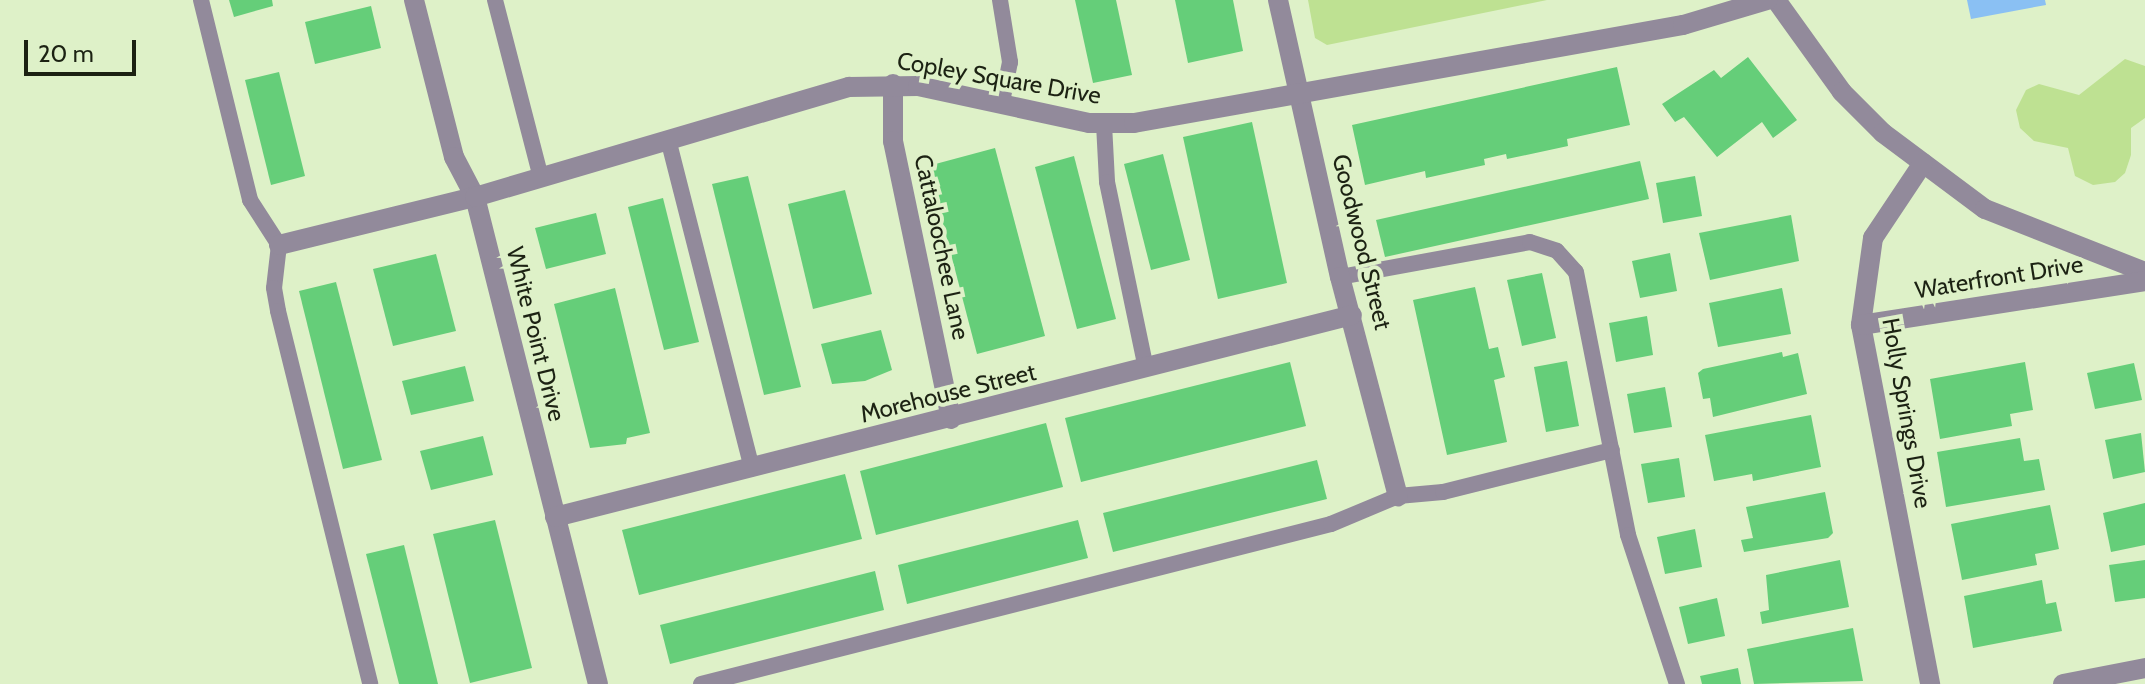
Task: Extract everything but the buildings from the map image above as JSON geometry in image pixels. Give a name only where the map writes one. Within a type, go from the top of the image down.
[{"type":"street","name":"White Point Drive","points":[[414,0],[454,157],[475,197],[598,684]]},
{"type":"street","name":"Goodwood Street","points":[[1278,0],[1340,277],[1398,496]]},
{"type":"street","name":"Copley Square Drive","points":[[279,245],[475,197],[540,174],[849,87],[893,84],[1002,102],[1104,124],[1134,123],[1299,91],[1683,25],[1767,0]]},
{"type":"street","name":"Waterfront Drive","points":[[1776,0],[1842,92],[1883,133],[1985,209],[2145,272]]},
{"type":"street","name":"Cattaloochee Lane","points":[[893,84],[893,141],[951,419]]},
{"type":"street","name":"Holly Springs Drive","points":[[1923,163],[1873,238],[1861,325],[1930,684]]},
{"type":"street","name":"Waterfront Drive","points":[[1861,325],[2145,281]]},
{"type":"street","name":"Morehouse Street","points":[[555,517],[1352,315]]},
{"type":"street","points":[[2063,684],[2145,668]]},
{"type":"lane","points":[[201,0],[250,200],[279,245],[278,311],[370,684]]},
{"type":"lane","points":[[495,0],[540,174]]},
{"type":"lane","points":[[1000,0],[1010,62],[1002,102]]},
{"type":"lane","points":[[1104,124],[1107,182],[1146,368]]},
{"type":"lane","points":[[668,139],[752,468]]},
{"type":"lane","points":[[1340,277],[1530,242],[1557,251],[1576,272],[1628,535],[1677,684]]},
{"type":"lane","points":[[701,684],[1331,524],[1398,496],[1443,492],[1612,450]]},
{"type":"green space","points":[[1308,0],[1547,0],[1327,45],[1315,38]]},
{"type":"green space","points":[[2125,59],[2145,66],[2145,118],[2131,128],[2131,155],[2125,173],[2115,182],[2093,185],[2075,176],[2068,148],[2034,141],[2020,128],[2016,110],[2026,90],[2039,84],[2079,95]]},
{"type":"water","points":[[1967,0],[2045,0],[2046,5],[1971,19]]}]
